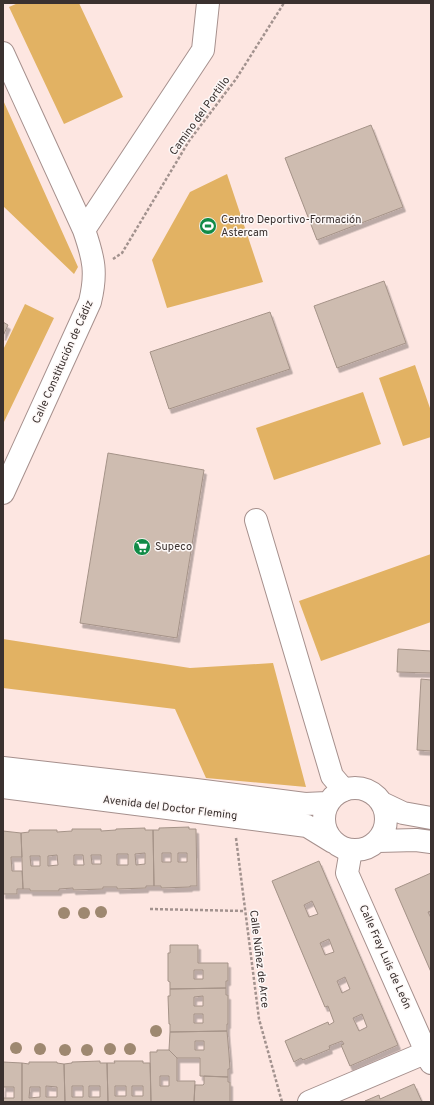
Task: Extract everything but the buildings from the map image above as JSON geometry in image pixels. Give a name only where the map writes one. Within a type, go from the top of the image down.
[{"type":"main road","points":[[84,230],[203,50],[208,3]]},
{"type":"main road","name":"Calle Constitución de Cádiz","points":[[3,53],[84,230],[95,269],[94,286],[88,310],[3,493]]},
{"type":"main road","points":[[256,520],[332,776],[336,796]]},
{"type":"main road","name":"Avenida del Doctor Fleming","points":[[3,768],[305,804],[336,796]]},
{"type":"main road","name":"Avenida del Doctor Fleming","points":[[3,787],[307,826],[342,846]]},
{"type":"main road","points":[[354,788],[365,789],[375,795],[382,803],[386,813],[384,832],[370,847],[361,850],[342,846],[327,834],[323,824],[324,813],[336,796],[354,788]]},
{"type":"main road","points":[[382,803],[403,813],[431,818]]},
{"type":"main road","points":[[378,840],[416,840],[431,842]]},
{"type":"main road","name":"Calle Fray Luis de León","points":[[342,846],[347,873],[429,1058]]},
{"type":"main road","points":[[309,1102],[429,1058]]},
{"type":"path","name":"Camino del Portillo","points":[[95,269],[122,253],[189,141],[236,79],[284,3]]},
{"type":"path","name":"Calle Núñez de Arce","points":[[233,816],[259,1019],[282,1102]]},
{"type":"path","points":[[150,910],[245,910]]},
{"type":"shaded area","points":[[18,3],[79,3],[123,97],[64,124],[9,7]]},
{"type":"shaded area","points":[[3,100],[78,267],[74,274],[3,206]]},
{"type":"shaded area","name":"Centro Deportivo-Formación Astercam","points":[[227,174],[263,282],[167,308],[152,260],[190,192]]},
{"type":"shaded area","points":[[25,304],[54,318],[3,424],[3,350]]},
{"type":"shaded area","points":[[415,365],[431,411],[431,437],[403,446],[379,378]]},
{"type":"shaded area","points":[[363,392],[381,444],[274,480],[256,428]]},
{"type":"shaded area","points":[[431,554],[431,622],[321,661],[299,601]]},
{"type":"shaded area","points":[[3,639],[190,668],[273,663],[306,787],[206,778],[175,709],[3,688]]},
{"type":"place","name":"Centro Deportivo-Formación Astercam","points":[[208,226]]},
{"type":"place","name":"Supeco","points":[[142,547]]}]
